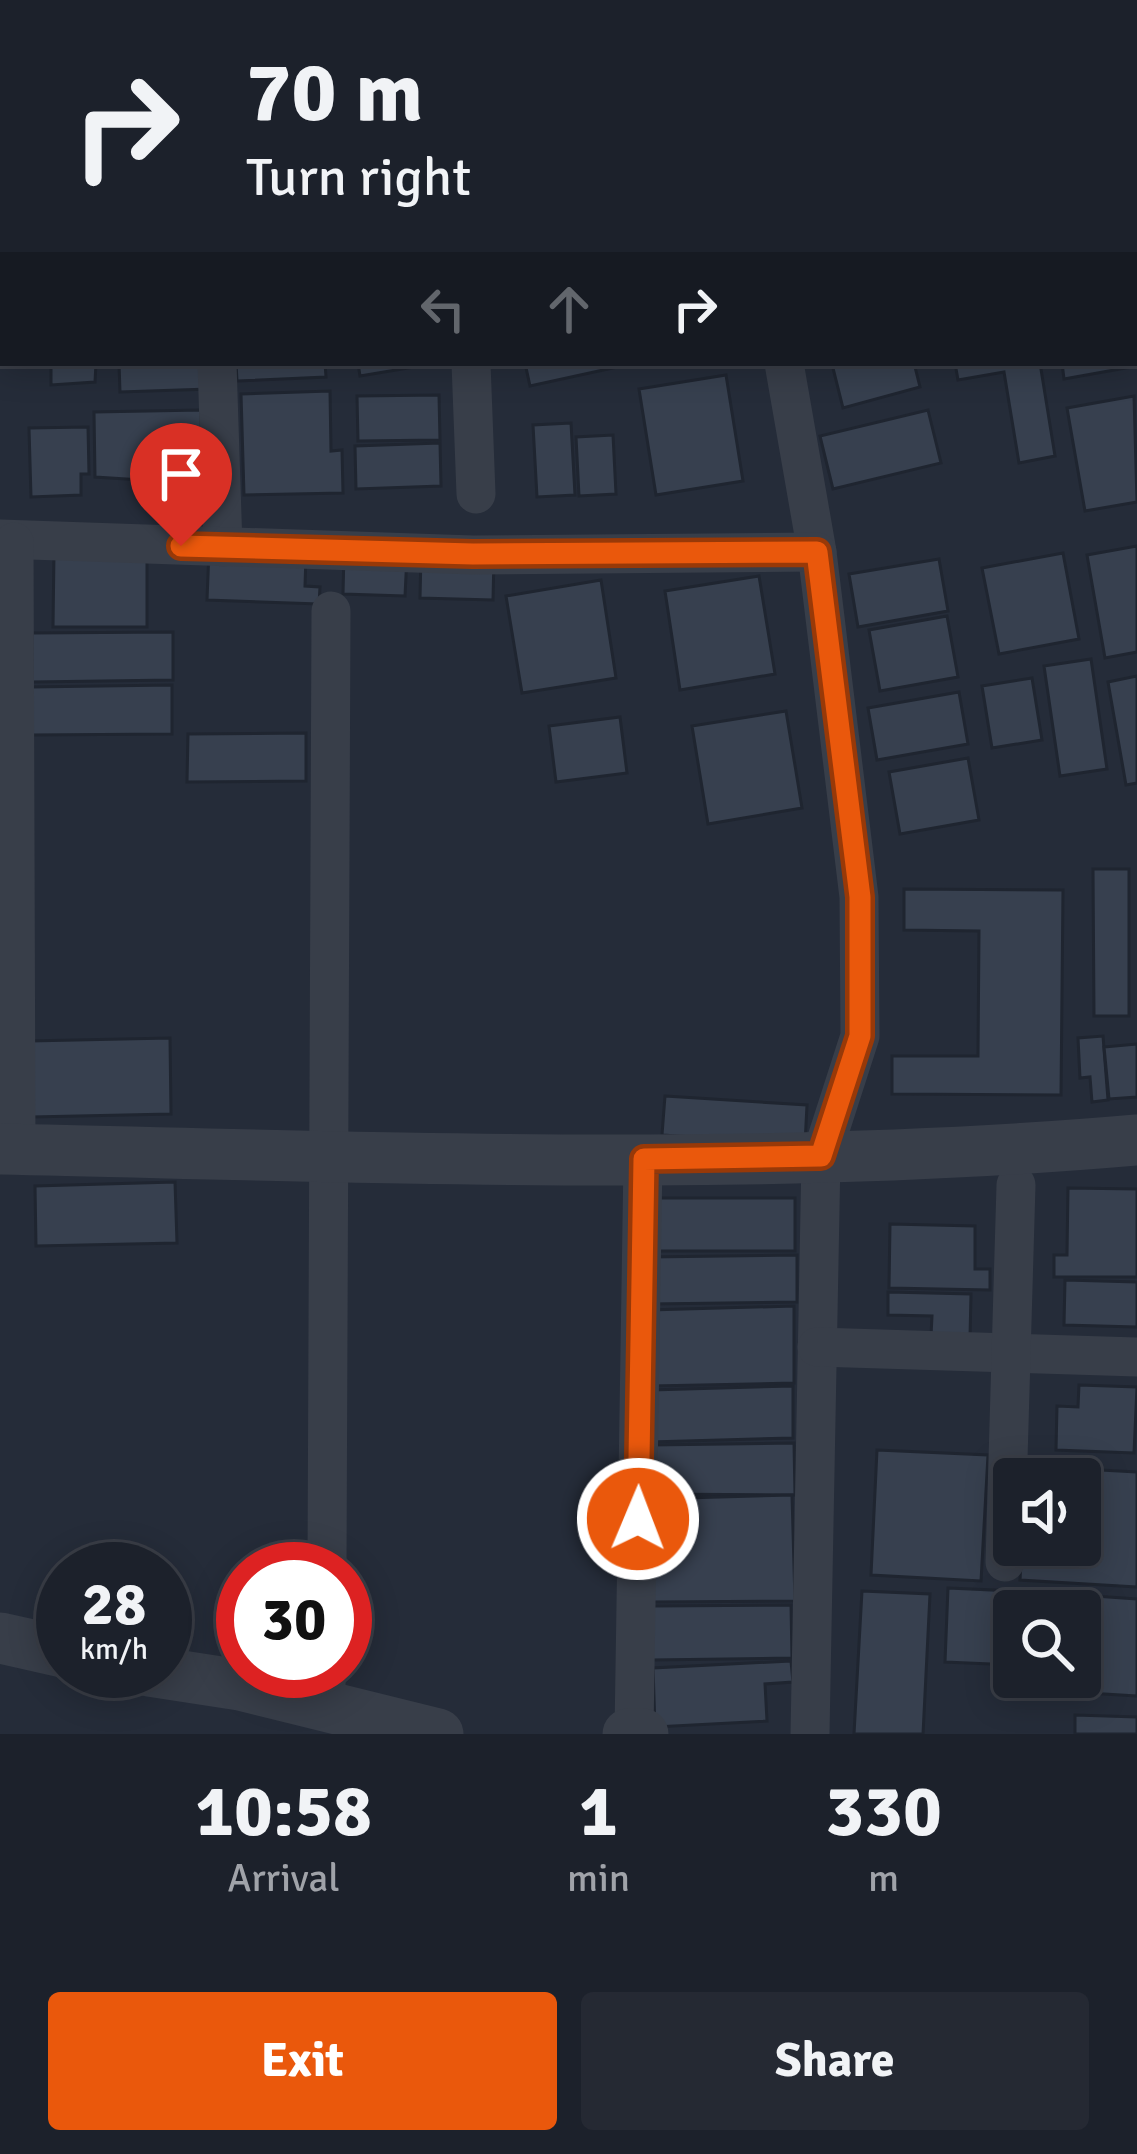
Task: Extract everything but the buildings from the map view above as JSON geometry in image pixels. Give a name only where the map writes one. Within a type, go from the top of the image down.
[{"type":"street","points":[[217,366],[223,547]]},
{"type":"street","points":[[471,366],[476,494]]},
{"type":"street","points":[[785,366],[817,552],[860,897],[860,1036],[821,1156],[810,1734]]},
{"type":"street","points":[[817,552],[473,554],[7,541],[8,1149],[644,1159],[1008,1151],[1137,1140]]},
{"type":"street","points":[[327,1542],[332,611]]},
{"type":"street","points":[[635,1733],[644,1159]]},
{"type":"street","points":[[1010,1458],[1016,1185]]},
{"type":"street","points":[[817,1347],[1137,1357]]},
{"type":"street","points":[[0,1638],[36,1646]]},
{"type":"street","points":[[346,1698],[438,1734]]},
{"type":"route","points":[[181,546],[473,554],[817,552],[860,897],[860,1036],[821,1156],[644,1159],[638,1519]]}]
